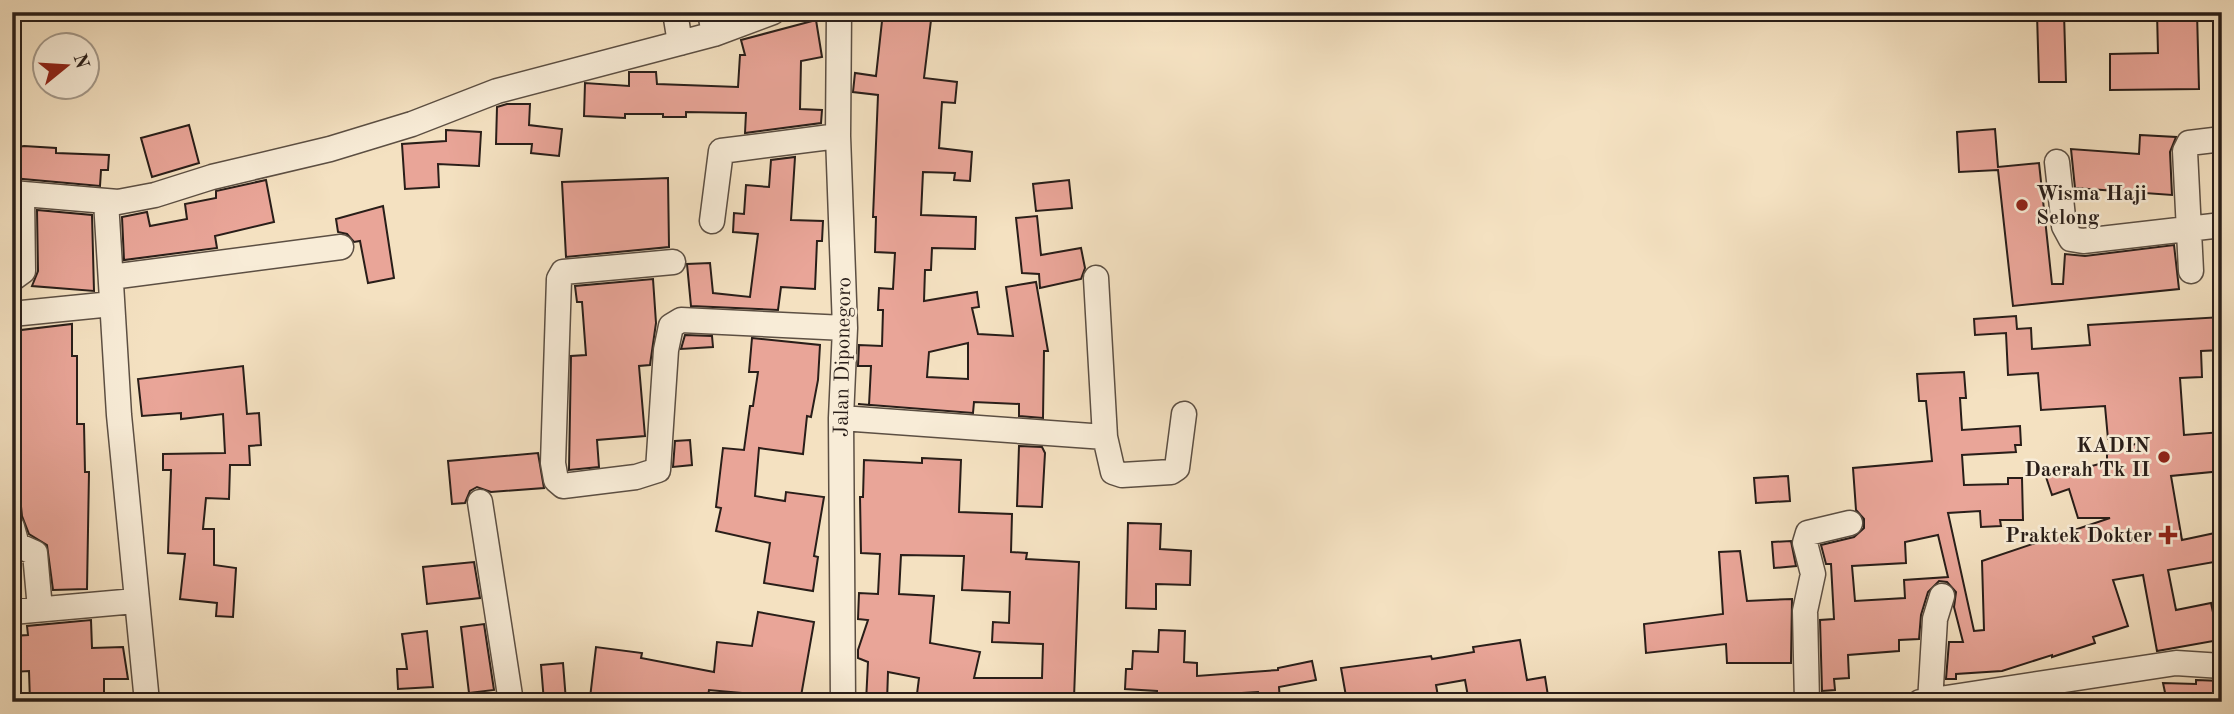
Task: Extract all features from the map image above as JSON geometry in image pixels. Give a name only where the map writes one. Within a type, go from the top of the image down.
[{"type":"street","points":[[675,12],[681,43]]},
{"type":"street","points":[[12,279],[23,271],[17,193],[106,201],[155,195],[212,177],[330,149],[412,124],[497,91],[681,43],[712,23],[773,12]]},
{"type":"street","name":"Jalan Diponegoro","points":[[839,12],[838,136],[845,328],[841,418],[843,702]]},
{"type":"street","points":[[712,221],[721,152],[838,136]]},
{"type":"street","points":[[2191,271],[2191,228],[2185,151],[2189,143],[2222,139]]},
{"type":"street","points":[[2057,162],[2063,226],[2071,239],[2083,241],[2222,225]]},
{"type":"street","points":[[106,201],[135,601],[147,702]]},
{"type":"street","points":[[111,277],[341,247]]},
{"type":"street","points":[[673,262],[562,272],[559,279],[554,463],[556,480],[563,486],[636,477],[657,470],[670,326],[681,320],[845,328]]},
{"type":"street","points":[[1096,278],[1105,437],[1113,472],[1122,475],[1171,472],[1177,468],[1181,459],[1184,414]]},
{"type":"street","points":[[12,314],[112,304]]},
{"type":"street","points":[[841,418],[1105,437]]},
{"type":"street","points":[[480,502],[510,702]]},
{"type":"street","points":[[1807,702],[1805,611],[1813,574],[1805,543],[1808,533],[1850,523]]},
{"type":"street","points":[[12,527],[17,545],[35,553],[40,609]]},
{"type":"street","points":[[1942,596],[1935,619],[1927,701],[2176,663],[2222,666]]},
{"type":"street","points":[[12,611],[135,601]]},
{"type":"building","points":[[883,12],[932,12],[924,78],[957,82],[955,103],[942,102],[939,148],[972,152],[970,181],[954,180],[955,173],[923,172],[921,215],[976,217],[975,249],[932,248],[931,270],[925,270],[924,301],[977,292],[979,307],[972,308],[978,334],[1013,336],[1006,287],[1036,282],[1048,351],[1044,351],[1043,418],[1019,416],[1019,404],[974,402],[973,413],[869,405],[871,366],[858,366],[859,345],[882,346],[883,310],[878,310],[879,288],[893,289],[895,253],[875,252],[876,217],[873,217],[878,95],[853,92],[855,73],[876,76]],"holes":[[[968,343],[968,379],[927,377],[929,352]]]},
{"type":"building","points":[[2157,12],[2197,12],[2199,89],[2110,90],[2110,54],[2158,53]]},
{"type":"building","points":[[2064,13],[2066,82],[2039,82],[2037,14]]},
{"type":"building","points":[[816,20],[822,57],[801,61],[800,109],[822,110],[821,123],[745,133],[746,113],[686,112],[686,117],[663,117],[663,114],[625,114],[625,118],[584,116],[585,83],[629,86],[629,72],[656,72],[657,84],[738,87],[740,55],[745,55],[741,40]]},
{"type":"building","points":[[530,104],[529,125],[562,129],[559,156],[531,153],[532,144],[496,144],[497,107]]},
{"type":"building","points":[[189,125],[199,163],[152,177],[141,138]]},
{"type":"building","name":"Wisma Haji Selong","points":[[1995,129],[1998,167],[2039,163],[2052,284],[2063,284],[2065,254],[2085,256],[2174,245],[2179,289],[2013,306],[1998,170],[1959,172],[1957,132]]},
{"type":"building","points":[[446,130],[481,132],[479,166],[438,164],[439,187],[405,189],[402,144],[446,141]]},
{"type":"building","name":"Wisma Haji Selong","points":[[2140,135],[2176,137],[2170,152],[2172,195],[2075,188],[2071,149],[2139,154]]},
{"type":"building","points":[[12,148],[56,148],[56,153],[109,155],[108,170],[101,170],[100,186],[12,178]]},
{"type":"building","points":[[795,157],[791,220],[823,221],[822,241],[817,241],[815,289],[781,287],[778,310],[691,306],[687,264],[710,263],[713,293],[750,297],[758,234],[733,232],[734,213],[744,214],[746,185],[769,187],[771,160]]},
{"type":"building","points":[[668,178],[669,247],[566,257],[562,182]]},
{"type":"building","points":[[266,180],[274,222],[215,236],[217,248],[124,260],[122,217],[147,212],[150,226],[187,219],[185,204],[216,198],[216,191]]},
{"type":"building","points":[[1069,180],[1072,208],[1036,211],[1033,184]]},
{"type":"building","points":[[383,206],[394,278],[368,283],[360,241],[354,242],[347,234],[338,232],[336,219]]},
{"type":"building","points":[[37,210],[92,215],[94,291],[32,286],[38,271]]},
{"type":"building","points":[[1037,216],[1041,255],[1081,248],[1085,268],[1081,279],[1040,288],[1039,274],[1022,273],[1016,218]]},
{"type":"building","points":[[653,279],[656,323],[650,365],[639,366],[645,436],[597,440],[599,467],[569,470],[571,356],[586,355],[582,302],[577,302],[575,286]]},
{"type":"building","points":[[2016,316],[2017,329],[2031,328],[2032,349],[2090,345],[2088,325],[2222,317],[2222,350],[2201,351],[2202,377],[2180,378],[2184,435],[2222,432],[2222,471],[2171,476],[2182,540],[2215,533],[2220,561],[2168,570],[2176,610],[2211,603],[2219,640],[2157,651],[2143,575],[2113,580],[2128,626],[2093,637],[2095,643],[2052,657],[2002,671],[1956,674],[1956,679],[1946,679],[1949,642],[1963,642],[1954,607],[1956,592],[1947,582],[1939,581],[1928,592],[1921,615],[1919,639],[1899,640],[1899,651],[1848,655],[1849,678],[1834,679],[1835,690],[1822,691],[1820,620],[1834,619],[1831,564],[1826,564],[1821,545],[1854,537],[1864,528],[1864,519],[1856,510],[1853,468],[1932,461],[1926,401],[1919,401],[1917,374],[1964,372],[1966,398],[1960,398],[1962,430],[2020,426],[2021,445],[2015,445],[2016,452],[1962,455],[1964,485],[2008,484],[2008,478],[2022,478],[2023,520],[2000,520],[2001,526],[1981,527],[1980,511],[1948,513],[1974,631],[1984,630],[1982,561],[2110,518],[2078,518],[2069,489],[2052,495],[2045,474],[2063,468],[2065,473],[2107,462],[2107,454],[2147,440],[2146,437],[2108,439],[2105,406],[2041,410],[2038,373],[2008,375],[2006,333],[1975,335],[1974,319]],"holes":[[[1938,535],[1948,577],[1904,580],[1905,598],[1855,601],[1852,566],[1906,563],[1905,542]]]},
{"type":"building","points":[[72,324],[72,356],[77,356],[77,424],[84,424],[85,472],[89,472],[87,589],[53,590],[47,545],[29,534],[22,516],[20,497],[14,497],[12,387],[19,386],[13,331]]},
{"type":"building","points":[[685,335],[712,336],[713,347],[681,349]]},
{"type":"building","points":[[752,338],[820,345],[818,380],[811,417],[807,416],[803,454],[759,448],[755,496],[785,501],[786,492],[824,497],[814,556],[818,557],[813,591],[764,583],[770,543],[716,531],[721,508],[716,507],[723,448],[744,450],[750,406],[753,406],[758,372],[749,372]]},
{"type":"building","points":[[243,366],[247,414],[259,413],[261,445],[249,446],[250,465],[230,465],[229,499],[206,498],[203,529],[214,529],[214,565],[236,568],[233,617],[216,616],[217,603],[180,599],[185,554],[168,553],[171,470],[163,470],[163,454],[225,453],[223,414],[181,419],[181,413],[142,416],[138,379]]},
{"type":"building","points":[[690,440],[692,465],[673,467],[675,441]]},
{"type":"building","points":[[1019,446],[1042,447],[1045,453],[1042,507],[1017,506]]},
{"type":"building","points":[[538,453],[544,488],[491,492],[477,487],[470,491],[465,503],[452,504],[448,461]]},
{"type":"building","points":[[922,458],[961,460],[959,512],[1012,514],[1011,552],[1027,553],[1026,559],[1079,562],[1074,698],[1037,696],[1036,702],[955,702],[917,694],[919,678],[888,672],[887,702],[866,702],[868,662],[858,658],[858,650],[868,620],[858,619],[859,593],[878,594],[880,554],[861,553],[860,497],[863,497],[864,460],[922,463]],"holes":[[[901,555],[964,556],[962,590],[1010,592],[1009,623],[993,622],[992,642],[1043,644],[1042,678],[974,678],[980,652],[930,643],[934,596],[899,594]]]},
{"type":"building","points":[[1788,476],[1790,501],[1756,503],[1754,478]]},
{"type":"building","points":[[1128,523],[1161,524],[1160,549],[1191,551],[1190,585],[1156,584],[1156,609],[1126,608]]},
{"type":"building","points":[[1791,541],[1796,566],[1774,568],[1772,542]]},
{"type":"building","points":[[1740,551],[1747,601],[1792,599],[1791,663],[1727,663],[1726,644],[1646,653],[1644,624],[1723,614],[1719,552]]},
{"type":"building","points":[[474,562],[480,598],[427,604],[423,567]]},
{"type":"building","points":[[758,612],[814,622],[800,702],[740,702],[741,693],[709,690],[707,702],[620,702],[590,698],[596,647],[642,653],[641,658],[714,672],[717,642],[752,646]]},
{"type":"building","points":[[91,620],[92,648],[123,647],[128,679],[104,679],[104,702],[30,702],[29,671],[12,672],[12,636],[28,635],[27,626]]},
{"type":"building","points":[[484,624],[494,690],[469,693],[461,627]]},
{"type":"building","points":[[1159,630],[1185,631],[1184,662],[1197,663],[1197,676],[1278,670],[1312,661],[1316,680],[1279,687],[1280,702],[1259,702],[1258,692],[1190,696],[1157,695],[1157,691],[1125,689],[1126,669],[1132,669],[1133,651],[1158,652]]},
{"type":"building","points":[[427,631],[433,687],[398,689],[397,669],[407,669],[402,634]]},
{"type":"building","points":[[1520,640],[1527,680],[1545,677],[1549,702],[1469,702],[1465,680],[1436,685],[1439,702],[1417,702],[1416,698],[1389,702],[1347,702],[1341,668],[1431,656],[1432,659],[1474,652],[1473,647]]},
{"type":"building","points":[[563,663],[566,701],[544,702],[541,665]]},
{"type":"building","points":[[2196,680],[2222,681],[2222,702],[2167,702],[2163,683],[2196,684]]},
{"type":"place","name":"Wisma Haji Selong","points":[[2022,205]]},
{"type":"place","name":"KADIN Daerah Tk II","points":[[2164,457]]},
{"type":"place","name":"Praktek Dokter","points":[[2168,535]]}]
